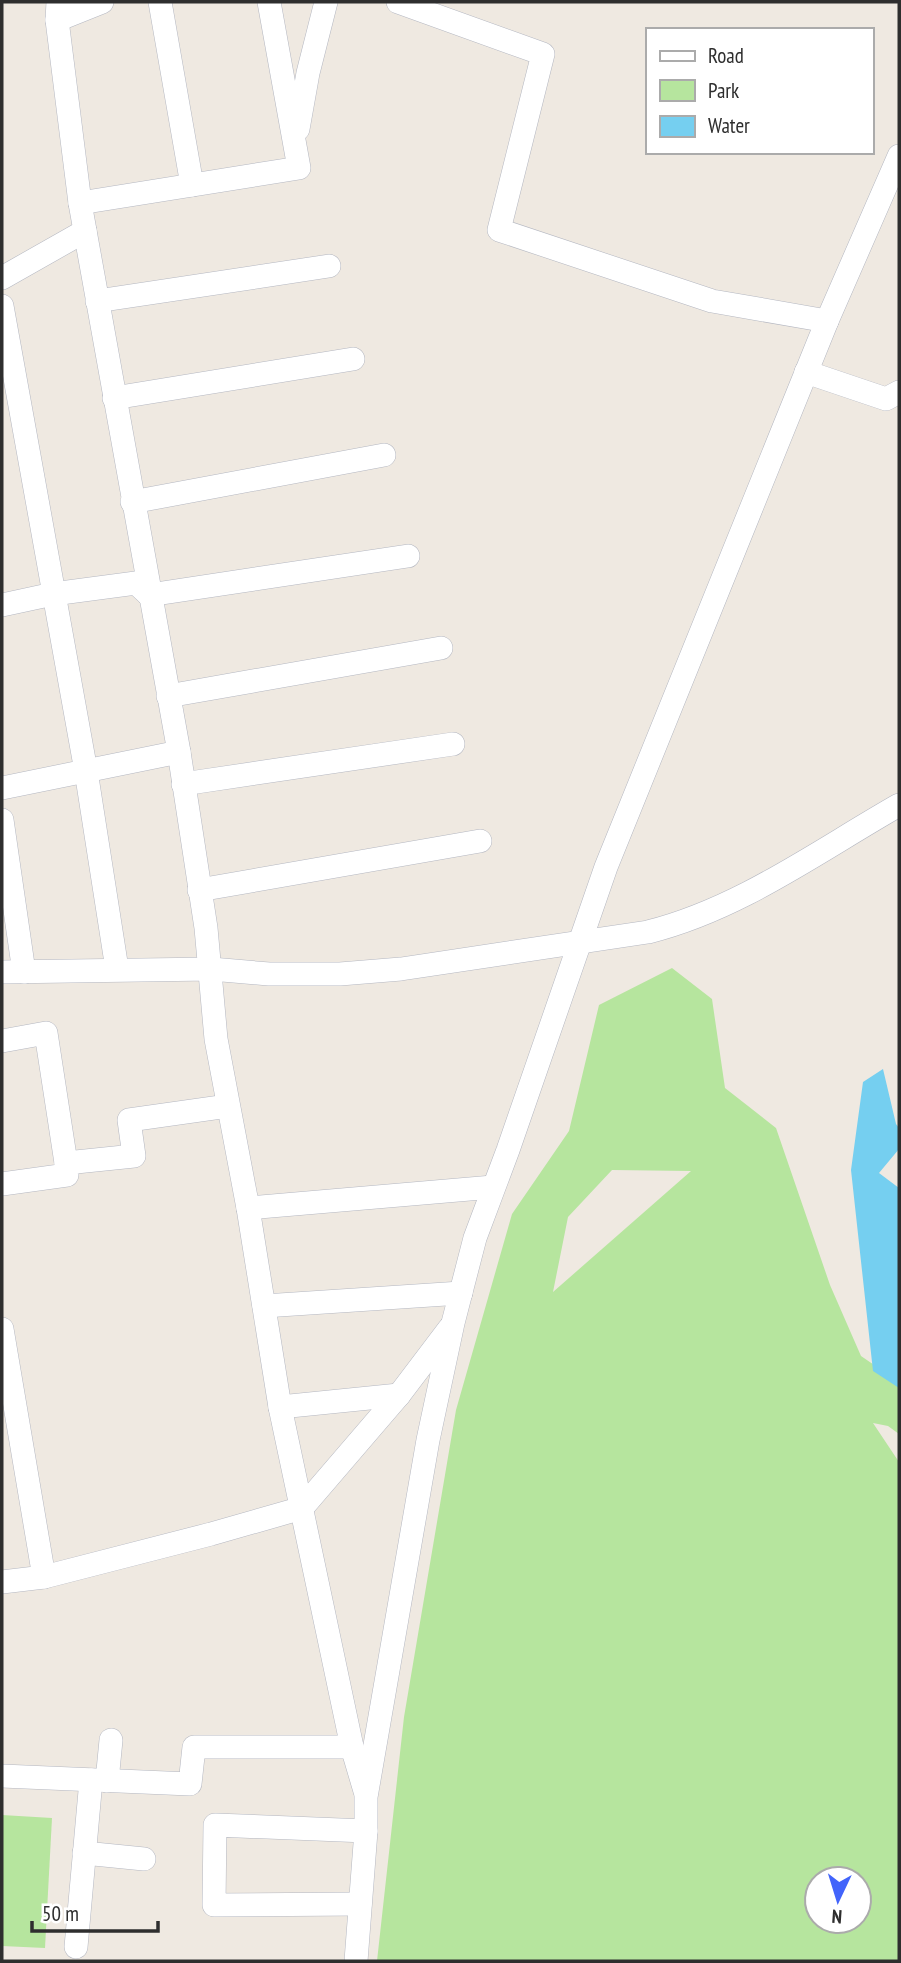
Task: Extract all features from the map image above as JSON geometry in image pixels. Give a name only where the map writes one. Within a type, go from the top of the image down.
[{"type":"street","points":[[102,2],[58,11],[80,203],[179,752],[211,969],[216,1039],[248,1208],[280,1406],[352,1747],[366,1797]]},
{"type":"street","points":[[160,2],[192,185]]},
{"type":"street","points":[[80,203],[299,168],[268,2]]},
{"type":"street","points":[[295,145],[308,73],[326,2]]},
{"type":"street","points":[[398,2],[544,54],[499,230],[712,301],[827,321]]},
{"type":"street","points":[[356,1961],[366,1797],[428,1440],[453,1323],[475,1238],[606,867],[827,321],[899,156]]},
{"type":"street","points":[[2,278],[85,230]]},
{"type":"street","points":[[97,302],[329,265]]},
{"type":"street","points":[[2,306],[86,771],[117,969]]},
{"type":"street","points":[[114,398],[354,359]]},
{"type":"street","points":[[806,372],[886,399],[899,392]]},
{"type":"street","points":[[132,502],[384,455]]},
{"type":"street","points":[[149,595],[408,556]]},
{"type":"street","points":[[2,606],[53,594],[136,583],[149,595]]},
{"type":"street","points":[[168,696],[441,648]]},
{"type":"street","points":[[183,783],[453,744]]},
{"type":"street","points":[[2,788],[179,752]]},
{"type":"street","points":[[2,820],[13,972],[211,969],[269,974],[340,974],[401,969],[578,944],[680,924],[747,894],[899,804]]},
{"type":"street","points":[[200,890],[480,841]]},
{"type":"street","points":[[2,1041],[46,1033],[67,1175],[2,1184]]},
{"type":"street","points":[[66,1163],[134,1156],[129,1120],[228,1106]]},
{"type":"street","points":[[248,1208],[493,1187]]},
{"type":"street","points":[[264,1307],[461,1293]]},
{"type":"street","points":[[2,1582],[44,1577],[211,1534],[302,1507],[399,1395],[453,1323]]},
{"type":"street","points":[[2,1329],[44,1577]]},
{"type":"street","points":[[280,1406],[399,1395]]},
{"type":"street","points":[[76,1947],[84,1853],[99,1780],[111,1740]]},
{"type":"street","points":[[2,1776],[190,1784],[194,1747],[352,1747]]},
{"type":"street","points":[[360,1904],[214,1905],[215,1825],[366,1831]]},
{"type":"street","points":[[84,1853],[144,1858]]},
{"type":"green space","points":[[672,968],[712,999],[725,1088],[776,1128],[830,1285],[861,1356],[899,1382],[899,1434],[888,1426],[873,1423],[899,1462],[899,1961],[377,1961],[404,1717],[456,1410],[512,1214],[569,1131],[599,1005]],"holes":[[[612,1170],[691,1171],[553,1292],[568,1217]]]},
{"type":"green space","points":[[2,1815],[52,1818],[45,1948],[2,1946]]},
{"type":"water","points":[[883,1069],[899,1128],[899,1149],[879,1173],[899,1188],[899,1388],[873,1371],[851,1170],[863,1082]]}]
